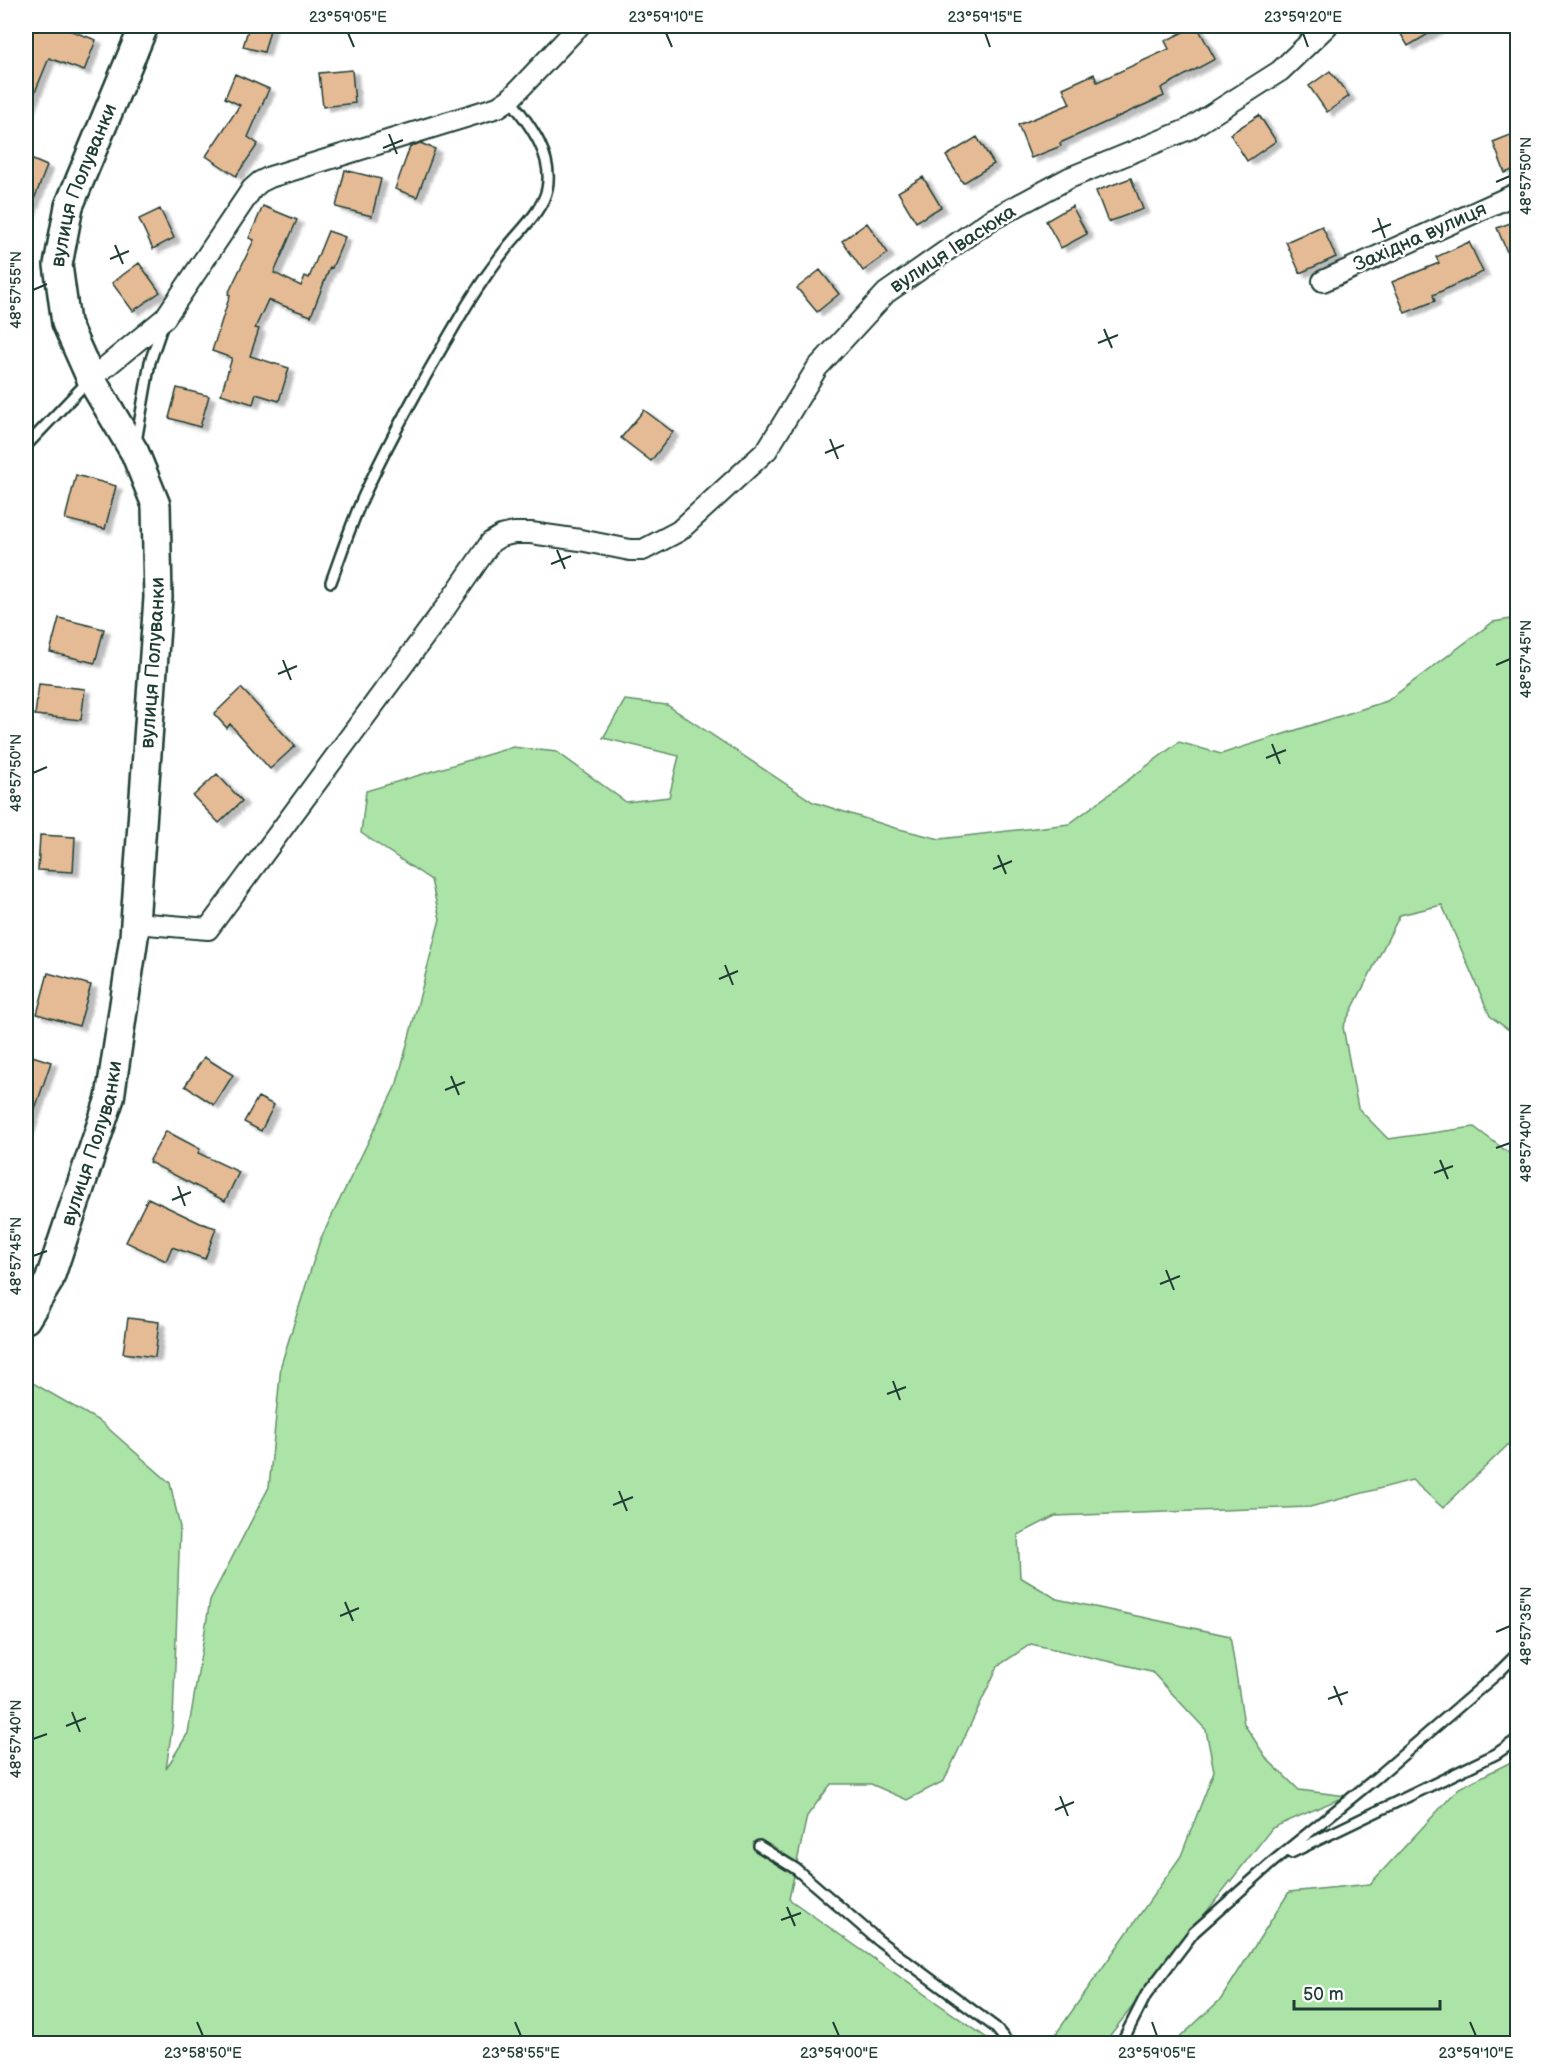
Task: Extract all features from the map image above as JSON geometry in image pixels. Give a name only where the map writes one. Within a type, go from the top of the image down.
[{"type":"street","name":"вулиця Полуванки","points":[[26,1318],[49,1281],[110,1098],[135,923],[158,598],[156,505],[135,453],[91,379],[66,323],[58,265],[69,206],[144,26]]},
{"type":"street","points":[[91,379],[165,318],[252,189],[260,182],[498,107],[510,99],[579,26]]},
{"type":"street","name":"вулиця Івасюка","points":[[135,923],[208,929],[446,607],[491,542],[501,536],[514,533],[531,533],[630,550],[643,550],[679,531],[767,450],[817,368],[886,293],[989,222],[1059,183],[1189,129],[1280,70],[1327,26]]},
{"type":"street","name":"Західна вулиця","points":[[1323,281],[1518,194]]},
{"type":"lane","points":[[331,582],[364,495],[418,391],[468,303],[542,202],[547,191],[548,179],[544,157],[536,134],[510,99]]},
{"type":"lane","points":[[135,453],[150,362],[155,341],[165,318]]},
{"type":"lane","points":[[26,446],[91,379]]},
{"type":"lane","points":[[1121,2043],[1146,1995],[1194,1932],[1275,1860],[1376,1778],[1498,1673],[1518,1653]]},
{"type":"lane","points":[[1275,1860],[1496,1754],[1518,1739]]},
{"type":"lane","points":[[759,1846],[796,1869],[878,1940],[995,2027],[1009,2043]]},
{"type":"green space","points":[[1517,618],[1517,1036],[1490,1016],[1442,905],[1400,915],[1343,1027],[1358,1108],[1388,1139],[1474,1127],[1509,1153],[1517,1153],[1517,1436],[1443,1508],[1412,1480],[1310,1507],[1055,1516],[1018,1535],[1020,1577],[1057,1599],[1230,1636],[1244,1724],[1267,1759],[1299,1790],[1346,1796],[1272,1828],[1104,2043],[1051,2044],[1051,2041],[1181,1856],[1214,1771],[1206,1730],[1151,1671],[1031,1644],[998,1666],[944,1781],[907,1800],[871,1784],[831,1784],[807,1816],[789,1899],[994,2043],[26,2043],[26,1379],[101,1422],[170,1483],[180,1527],[173,1721],[166,1769],[188,1733],[210,1600],[269,1487],[281,1365],[320,1240],[397,1083],[440,919],[431,880],[361,833],[366,791],[513,747],[557,752],[626,802],[669,797],[679,756],[603,738],[625,700],[667,705],[813,802],[895,828],[940,839],[1069,824],[1179,742],[1221,754],[1387,701],[1493,622]]},
{"type":"green space","points":[[1517,1759],[1517,2043],[1174,2043],[1221,1999],[1289,1892],[1370,1884],[1459,1788]]},
{"type":"building","points":[[26,26],[58,26],[96,40],[84,71],[49,58],[26,114]]},
{"type":"building","points":[[249,26],[271,26],[264,52],[243,47]]},
{"type":"building","points":[[1195,26],[1215,59],[1161,88],[1164,96],[1031,158],[1018,125],[1070,104],[1063,88],[1094,74],[1097,82],[1169,49],[1165,41]]},
{"type":"building","points":[[1396,26],[1442,26],[1408,46]]},
{"type":"building","points":[[352,70],[355,103],[323,107],[319,73]]},
{"type":"building","points":[[1330,71],[1349,96],[1327,112],[1309,86]]},
{"type":"building","points":[[235,74],[269,89],[248,137],[258,144],[236,176],[206,156],[240,105],[225,98]]},
{"type":"building","points":[[1259,115],[1276,141],[1247,161],[1230,134]]},
{"type":"building","points":[[1518,132],[1518,168],[1505,173],[1493,142]]},
{"type":"building","points":[[977,137],[994,164],[963,183],[946,156]]},
{"type":"building","points":[[420,143],[435,149],[417,197],[395,189],[410,147]]},
{"type":"building","points":[[26,157],[47,166],[27,218],[26,218]]},
{"type":"building","points":[[345,170],[381,179],[372,216],[336,207]]},
{"type":"building","points":[[923,177],[941,207],[916,222],[898,192]]},
{"type":"building","points":[[1131,178],[1143,209],[1108,222],[1096,191]]},
{"type":"building","points":[[263,206],[297,220],[274,273],[301,286],[305,276],[309,278],[328,231],[345,237],[332,268],[330,267],[311,316],[268,300],[255,328],[259,329],[250,356],[289,368],[279,401],[256,394],[253,404],[221,394],[232,358],[212,351],[230,295],[228,294],[254,240],[249,238]]},
{"type":"building","points":[[1072,206],[1087,234],[1061,248],[1046,221]]},
{"type":"building","points":[[160,209],[174,238],[153,249],[139,219]]},
{"type":"building","points":[[1518,220],[1518,276],[1517,276],[1497,228]]},
{"type":"building","points":[[867,223],[888,253],[863,271],[842,241]]},
{"type":"building","points":[[1322,226],[1336,257],[1300,273],[1286,242]]},
{"type":"building","points":[[1469,242],[1483,272],[1433,295],[1435,301],[1405,313],[1392,282],[1439,263],[1436,257]]},
{"type":"building","points":[[139,263],[160,292],[133,311],[112,283]]},
{"type":"building","points":[[820,270],[839,294],[817,312],[797,288]]},
{"type":"building","points":[[177,388],[209,396],[200,427],[169,418]]},
{"type":"building","points":[[644,410],[673,432],[651,461],[621,438]]},
{"type":"building","points":[[76,475],[116,486],[105,529],[65,519]]},
{"type":"building","points":[[59,618],[104,629],[95,663],[50,652]]},
{"type":"building","points":[[39,684],[85,689],[81,720],[35,715]]},
{"type":"building","points":[[241,688],[295,746],[270,769],[230,724],[227,728],[214,714]]},
{"type":"building","points":[[217,774],[242,801],[219,823],[193,796]]},
{"type":"building","points":[[40,835],[75,837],[73,872],[38,870]]},
{"type":"building","points":[[48,973],[91,985],[79,1026],[37,1014]]},
{"type":"building","points":[[26,1054],[51,1062],[28,1130],[26,1130]]},
{"type":"building","points":[[204,1057],[233,1075],[214,1105],[185,1086]]},
{"type":"building","points":[[258,1097],[274,1105],[261,1131],[244,1122]]},
{"type":"building","points":[[166,1131],[200,1149],[198,1153],[239,1172],[225,1201],[149,1162]]},
{"type":"building","points":[[148,1198],[200,1223],[216,1228],[205,1259],[172,1247],[166,1261],[126,1242]]},
{"type":"building","points":[[128,1318],[159,1322],[155,1357],[123,1353]]}]
